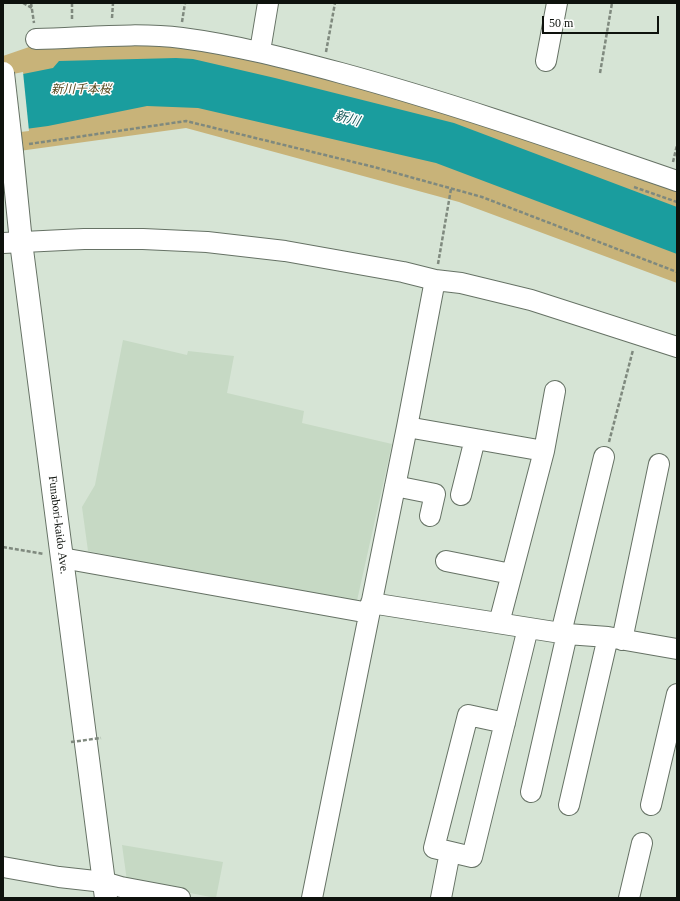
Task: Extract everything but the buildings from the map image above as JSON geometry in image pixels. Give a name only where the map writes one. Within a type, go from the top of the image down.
[{"type":"main road","name":"Funabori-kaido Ave.","points":[[3,73],[19,148],[12,243],[62,558],[105,890]]},
{"type":"street","points":[[260,51],[268,3]]},
{"type":"street","points":[[546,61],[557,3]]},
{"type":"street","points":[[36,39],[110,36],[179,38],[260,51],[324,68],[463,109],[677,181]]},
{"type":"street","points":[[12,243],[84,239],[144,239],[207,242],[284,250],[403,272],[435,280],[461,283],[531,300],[677,347]]},
{"type":"street","points":[[312,898],[407,427],[435,280]]},
{"type":"street","points":[[499,623],[544,451],[555,391]]},
{"type":"street","points":[[407,427],[544,451]]},
{"type":"street","points":[[461,495],[475,439]]},
{"type":"street","points":[[531,792],[564,634],[604,458]]},
{"type":"street","points":[[569,805],[615,638],[659,464]]},
{"type":"street","points":[[395,486],[435,494],[430,516]]},
{"type":"street","points":[[62,558],[370,608],[499,623],[564,634],[615,638],[677,649]]},
{"type":"street","points":[[446,561],[511,574]]},
{"type":"street","points":[[505,723],[468,715],[434,848],[472,857],[505,723],[528,628]]},
{"type":"street","points":[[650,805],[677,694]]},
{"type":"street","points":[[629,898],[642,844]]},
{"type":"street","points":[[441,898],[450,852]]},
{"type":"street","points":[[3,867],[59,877],[105,890],[121,887],[180,898]]},
{"type":"path","points":[[24,3],[32,8]]},
{"type":"path","points":[[324,68],[334,3]]},
{"type":"path","points":[[600,73],[612,3]]},
{"type":"path","points":[[19,148],[186,121],[374,167],[489,200],[677,272]]},
{"type":"path","points":[[632,186],[677,202]]},
{"type":"path","points":[[435,280],[451,189]]},
{"type":"path","points":[[604,458],[637,333]]},
{"type":"path","points":[[3,546],[62,558]]},
{"type":"path","points":[[71,742],[101,738]]},
{"type":"shaded area","points":[[123,340],[187,355],[188,351],[234,356],[227,393],[304,411],[302,423],[392,444],[356,605],[88,551],[82,507],[95,485]]},
{"type":"shaded area","points":[[122,845],[223,862],[216,898],[127,881]]},
{"type":"green space","name":"新川千本桜","points":[[73,38],[260,51],[677,181],[677,283],[459,202],[186,128],[12,152],[3,73],[3,56],[32,46]]},
{"type":"water","name":"新川","points":[[176,58],[193,59],[275,78],[454,123],[677,207],[677,254],[436,163],[198,108],[147,106],[48,126],[3,132],[3,78],[53,68],[59,61]]},
{"type":"pier","points":[[23,72],[29,131],[3,134],[3,76]]}]
